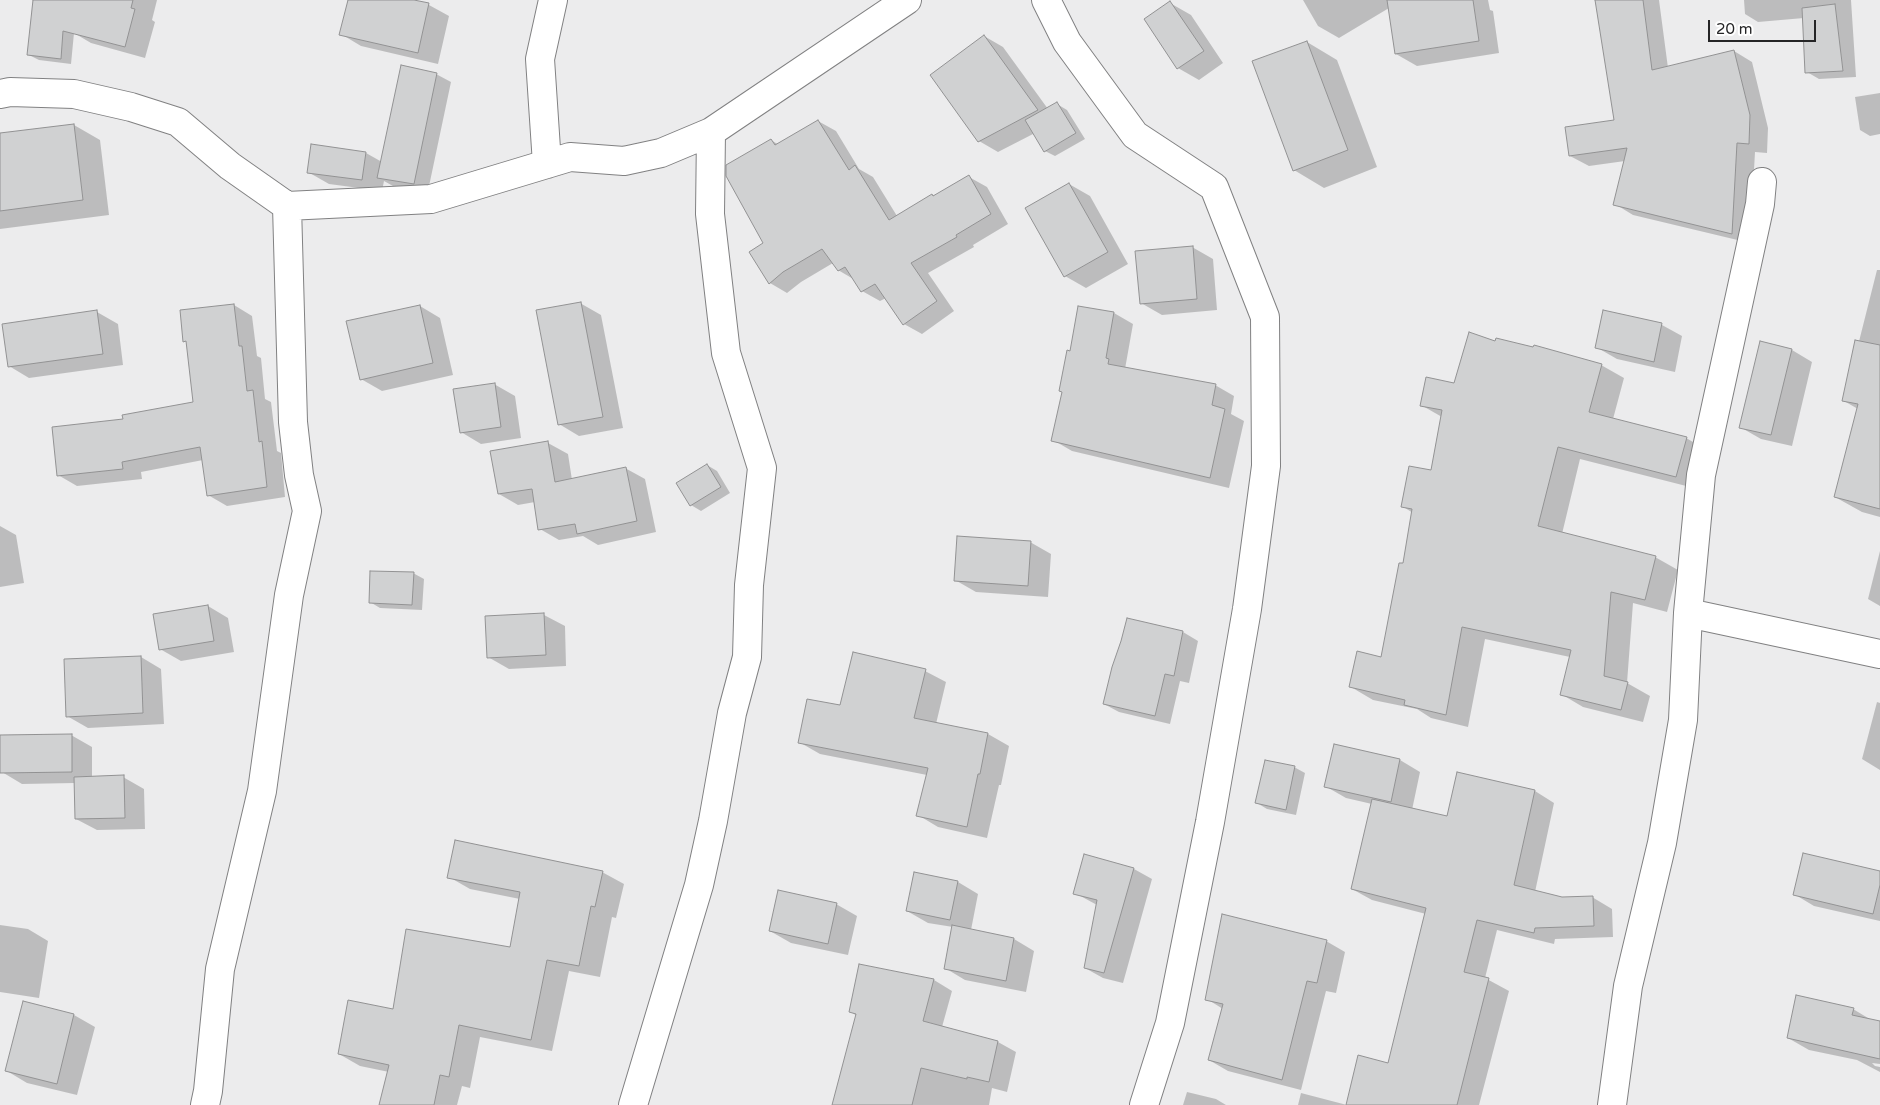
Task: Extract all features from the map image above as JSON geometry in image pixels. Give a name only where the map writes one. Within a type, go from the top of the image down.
[{"type":"street","points":[[547,164],[540,59],[553,0]]},
{"type":"street","points":[[0,94],[10,92],[74,94],[130,107],[178,122],[230,166],[287,206],[431,199],[570,157],[624,161],[661,153],[711,132],[907,0]]},
{"type":"street","points":[[1046,0],[1067,42],[1135,135],[1214,187],[1265,317],[1266,466],[1247,609],[1210,822],[1170,1023],[1144,1105]]},
{"type":"street","points":[[633,1105],[699,885],[714,821],[732,713],[747,657],[749,584],[762,468],[726,353],[710,214],[711,132]]},
{"type":"street","points":[[1612,1105],[1628,986],[1662,842],[1682,720],[1688,613],[1701,475],[1760,204],[1762,182]]},
{"type":"street","points":[[205,1105],[220,969],[262,790],[289,595],[307,512],[299,475],[293,422],[287,206]]},
{"type":"street","points":[[1688,613],[1880,654]]},
{"type":"building","points":[[33,0],[133,0],[131,8],[135,9],[125,47],[63,31],[61,59],[27,55]]},
{"type":"building","points":[[348,0],[414,0],[429,3],[418,53],[339,35]]},
{"type":"building","points":[[1387,0],[1473,0],[1479,41],[1395,54]]},
{"type":"building","points":[[1595,0],[1643,0],[1652,70],[1734,50],[1750,115],[1749,144],[1737,143],[1732,234],[1613,205],[1627,148],[1569,156],[1565,127],[1614,120]]},
{"type":"building","points":[[1170,1],[1204,51],[1177,69],[1144,19]]},
{"type":"building","points":[[1835,4],[1843,71],[1805,73],[1802,8]]},
{"type":"building","points":[[984,35],[1038,110],[978,142],[930,75]]},
{"type":"building","points":[[1307,41],[1348,150],[1293,171],[1252,61]]},
{"type":"building","points":[[401,65],[437,73],[414,184],[377,178]]},
{"type":"building","points":[[1057,102],[1076,133],[1044,152],[1025,120]]},
{"type":"building","points":[[818,120],[849,170],[855,165],[889,220],[932,194],[933,196],[969,175],[991,214],[956,235],[957,237],[911,263],[937,301],[903,325],[875,284],[861,292],[845,267],[838,271],[822,249],[783,272],[769,284],[749,252],[763,243],[726,176],[726,165],[771,139],[775,145]]},
{"type":"building","points":[[74,124],[83,200],[0,211],[0,133]]},
{"type":"building","points":[[311,144],[366,152],[362,180],[307,173]]},
{"type":"building","points":[[1069,183],[1108,252],[1064,277],[1025,208]]},
{"type":"building","points":[[1193,246],[1197,299],[1140,304],[1135,251]]},
{"type":"building","points":[[581,302],[603,417],[558,425],[536,310]]},
{"type":"building","points":[[234,304],[239,346],[242,346],[247,391],[253,390],[259,442],[262,441],[267,487],[207,496],[200,447],[122,462],[123,469],[57,476],[52,427],[123,419],[122,415],[193,402],[186,341],[183,342],[180,310]]},
{"type":"building","points":[[420,305],[433,363],[360,380],[346,321]]},
{"type":"building","points":[[1078,306],[1114,312],[1106,358],[1109,359],[1108,364],[1216,384],[1212,405],[1225,409],[1210,478],[1051,441],[1062,392],[1059,391],[1067,350],[1070,351]]},
{"type":"building","points":[[97,310],[103,354],[8,367],[2,324]]},
{"type":"building","points":[[1603,310],[1662,323],[1654,362],[1595,348]]},
{"type":"building","points":[[1469,332],[1495,341],[1496,338],[1533,347],[1534,345],[1602,364],[1589,412],[1687,437],[1676,477],[1558,447],[1538,526],[1656,556],[1645,600],[1611,592],[1604,676],[1628,682],[1621,710],[1560,695],[1571,650],[1462,627],[1446,715],[1404,705],[1405,700],[1349,687],[1357,651],[1381,657],[1399,563],[1403,563],[1412,509],[1401,507],[1409,466],[1431,470],[1442,410],[1420,406],[1426,377],[1454,383]]},
{"type":"building","points":[[1855,340],[1880,345],[1880,509],[1834,497],[1858,404],[1842,401]]},
{"type":"building","points":[[1760,341],[1792,349],[1771,435],[1739,428]]},
{"type":"building","points":[[495,383],[501,427],[460,433],[453,389]]},
{"type":"building","points":[[548,441],[555,482],[626,467],[637,521],[577,534],[575,524],[538,530],[532,489],[498,494],[490,451]]},
{"type":"building","points":[[707,464],[721,487],[690,506],[676,483]]},
{"type":"building","points":[[957,536],[1031,541],[1028,586],[954,581]]},
{"type":"building","points":[[370,571],[414,572],[412,605],[369,603]]},
{"type":"building","points":[[208,605],[214,641],[159,650],[153,614]]},
{"type":"building","points":[[544,613],[546,655],[487,658],[485,616]]},
{"type":"building","points":[[1127,618],[1183,631],[1174,676],[1165,674],[1155,716],[1103,704]]},
{"type":"building","points":[[853,652],[926,669],[914,718],[988,733],[967,827],[916,816],[928,768],[798,743],[807,699],[840,705]]},
{"type":"building","points":[[141,656],[143,713],[66,717],[64,659]]},
{"type":"building","points":[[72,734],[72,772],[0,773],[0,735]]},
{"type":"building","points":[[1334,744],[1400,759],[1391,802],[1324,787]]},
{"type":"building","points":[[1265,760],[1295,766],[1286,810],[1255,803]]},
{"type":"building","points":[[1457,772],[1535,790],[1514,885],[1562,897],[1593,896],[1594,926],[1535,928],[1534,933],[1477,920],[1464,972],[1489,978],[1457,1105],[1346,1105],[1358,1055],[1388,1063],[1426,908],[1351,889],[1372,799],[1447,816]]},
{"type":"building","points":[[124,775],[125,818],[75,819],[74,777]]},
{"type":"building","points":[[455,840],[603,871],[595,907],[591,906],[579,966],[547,960],[531,1040],[459,1025],[449,1077],[440,1075],[434,1105],[379,1105],[389,1065],[338,1054],[348,1000],[393,1009],[406,929],[510,947],[520,892],[447,878]]},
{"type":"building","points":[[1803,853],[1880,871],[1880,885],[1873,914],[1793,895]]},
{"type":"building","points":[[1084,854],[1134,868],[1104,973],[1084,968],[1097,900],[1073,894]]},
{"type":"building","points":[[914,872],[958,881],[950,920],[906,911]]},
{"type":"building","points":[[778,890],[837,903],[828,944],[769,931]]},
{"type":"building","points":[[1222,914],[1327,940],[1317,983],[1307,981],[1282,1080],[1208,1060],[1223,1004],[1205,1000]]},
{"type":"building","points":[[952,925],[1014,938],[1006,981],[944,969]]},
{"type":"building","points":[[859,964],[934,979],[923,1021],[998,1041],[989,1082],[921,1068],[912,1105],[832,1105],[856,1014],[849,1012]]},
{"type":"building","points":[[1796,995],[1854,1008],[1852,1015],[1880,1021],[1880,1059],[1787,1038]]},
{"type":"building","points":[[23,1001],[74,1014],[57,1084],[5,1071]]}]
